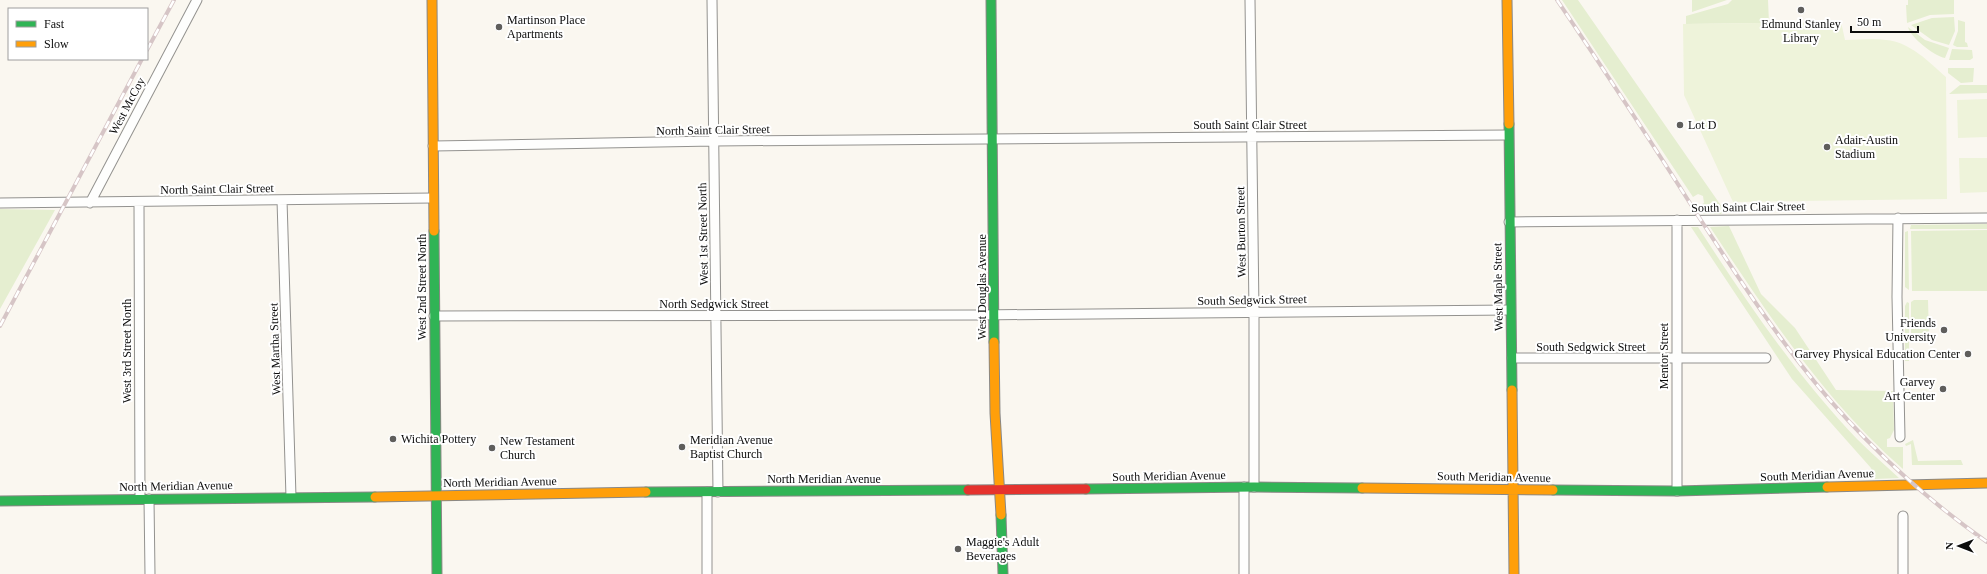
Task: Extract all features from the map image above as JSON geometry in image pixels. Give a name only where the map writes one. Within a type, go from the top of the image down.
[{"type":"main road","name":"West 2nd Street North","points":[[432,0],[437,574]]},
{"type":"main road","name":"West Douglas Avenue","points":[[992,0],[995,413],[1003,574]]},
{"type":"main road","name":"West Maple Street","points":[[1507,0],[1514,574]]},
{"type":"main road","name":"South Meridian Avenue","points":[[1000,490],[1254,487],[1677,491],[1987,483]]},
{"type":"main road","name":"North Meridian Avenue","points":[[0,501],[291,497],[360,498],[707,492],[1000,490]]},
{"type":"street","name":"West McCoy","points":[[90,203],[197,0]]},
{"type":"street","name":"West 1st Street North","points":[[712,0],[718,492]]},
{"type":"street","name":"West Burton Street","points":[[1250,0],[1254,312],[1254,487]]},
{"type":"street","name":"South Saint Clair Street","points":[[992,139],[1508,135]]},
{"type":"street","name":"North Saint Clair Street","points":[[433,146],[992,139]]},
{"type":"street","name":"North Saint Clair Street","points":[[0,203],[139,203],[433,198]]},
{"type":"street","name":"West Martha Street","points":[[282,200],[291,497]]},
{"type":"street","name":"West 3rd Street North","points":[[139,203],[144,499],[150,574]]},
{"type":"street","points":[[1898,218],[1897,297],[1900,437]]},
{"type":"street","name":"South Saint Clair Street","points":[[1509,222],[1987,218]]},
{"type":"street","name":"Mentor Street","points":[[1677,220],[1677,491]]},
{"type":"street","name":"South Sedgwick Street","points":[[994,315],[1510,310]]},
{"type":"street","name":"North Sedgwick Street","points":[[434,316],[994,315]]},
{"type":"street","name":"South Sedgwick Street","points":[[1512,358],[1766,358]]},
{"type":"street","points":[[1244,487],[1244,574]]},
{"type":"street","points":[[707,492],[707,574]]},
{"type":"street","points":[[1903,516],[1903,574]]},
{"type":"green space","points":[[1562,0],[1578,0],[1722,207],[1723,211],[1721,214],[1704,214],[1699,206],[1704,203],[1703,196],[1698,194],[1693,197]]},
{"type":"green space","points":[[1692,0],[1727,0],[1692,12]]},
{"type":"green space","points":[[1732,0],[1768,0],[1769,23],[1686,24],[1686,16],[1728,4]]},
{"type":"green space","points":[[1908,0],[1954,0],[1954,14],[1930,15],[1907,23],[1906,5],[1908,5]]},
{"type":"green space","points":[[1954,17],[1955,31],[1949,45],[1932,40],[1911,25],[1932,18]]},
{"type":"green space","points":[[1958,20],[1965,22],[1965,42],[1967,43],[1968,47],[1957,47],[1953,45],[1958,31]]},
{"type":"green space","name":"Adair-Austin Stadium","points":[[1841,22],[1845,40],[1881,39],[1895,42],[1919,54],[1946,77],[1947,199],[1733,202],[1684,95],[1683,24]]},
{"type":"green space","points":[[1908,27],[1925,40],[1949,48],[1945,58],[1940,57],[1923,46],[1913,36]]},
{"type":"green space","points":[[1952,49],[1972,50],[1973,58],[1970,60],[1949,60]]},
{"type":"green space","points":[[1948,68],[1974,68],[1973,82],[1961,83],[1948,73]]},
{"type":"green space","points":[[1960,85],[1987,85],[1987,93],[1949,94]]},
{"type":"green space","points":[[1987,99],[1987,137],[1958,138],[1957,100]]},
{"type":"green space","points":[[1959,158],[1987,158],[1987,192],[1960,193]]},
{"type":"green space","points":[[0,209],[55,210],[0,309]]},
{"type":"green space","points":[[1987,224],[1987,229],[1910,229],[1911,225]]},
{"type":"green space","points":[[1729,226],[1761,294],[1795,328],[1836,390],[1893,391],[1894,430],[1890,438],[1887,439],[1887,447],[1903,447],[1903,469],[1874,442],[1822,385],[1775,323],[1710,227]]},
{"type":"green space","points":[[1691,227],[1698,227],[1753,310],[1813,389],[1857,439],[1899,478],[1875,479],[1871,468],[1792,379]]},
{"type":"green space","points":[[1987,230],[1987,291],[1912,291],[1911,231]]},
{"type":"green space","points":[[1908,231],[1909,290],[1905,287],[1905,232]]},
{"type":"green space","points":[[1914,300],[1928,300],[1929,335],[1911,335],[1911,302]]},
{"type":"green space","points":[[1907,302],[1909,303],[1909,361],[1905,361],[1905,306]]},
{"type":"green space","points":[[1913,440],[1918,461],[1961,460],[1963,465],[1912,465],[1911,444],[1906,446],[1905,444]]},
{"type":"railway","points":[[148,48],[174,0]]},
{"type":"railway","points":[[1557,0],[1627,105],[1732,268],[1818,387],[1886,459],[1935,502],[1987,542]]},
{"type":"railway","points":[[0,326],[141,60]]},
{"type":"traffic: fast","points":[[991,0],[994,342]]},
{"type":"traffic: fast","points":[[1509,124],[1512,390]]},
{"type":"traffic: fast","points":[[434,231],[437,574]]},
{"type":"traffic: fast","points":[[1086,489],[1254,487],[1362,488]]},
{"type":"traffic: fast","points":[[1553,490],[1677,491],[1827,487]]},
{"type":"traffic: fast","points":[[646,492],[968,490]]},
{"type":"traffic: fast","points":[[0,501],[375,497]]},
{"type":"traffic: fast","points":[[1001,515],[1003,574]]},
{"type":"traffic: slow","points":[[432,0],[434,231]]},
{"type":"traffic: slow","points":[[1507,0],[1509,124]]},
{"type":"traffic: slow","points":[[994,342],[995,413],[1001,515]]},
{"type":"traffic: slow","points":[[1512,390],[1514,574]]},
{"type":"traffic: slow","points":[[1827,487],[1987,483]]},
{"type":"traffic: slow","points":[[1362,488],[1553,490]]},
{"type":"traffic: slow","points":[[375,497],[646,492]]},
{"type":"traffic: jam","points":[[968,490],[1086,489]]},
{"type":"place","name":"Edmund Stanley Library","points":[[1801,10]]},
{"type":"place","name":"Martinson Place Apartments","points":[[499,27]]},
{"type":"place","name":"Lot D","points":[[1680,125]]},
{"type":"place","name":"Adair-Austin Stadium","points":[[1827,147]]},
{"type":"place","name":"Friends University","points":[[1944,330]]},
{"type":"place","name":"Garvey Physical Education Center","points":[[1968,354]]},
{"type":"place","name":"Garvey Art Center","points":[[1943,389]]},
{"type":"place","name":"Wichita Pottery","points":[[393,439]]},
{"type":"place","name":"Meridian Avenue Baptist Church","points":[[682,447]]},
{"type":"place","name":"New Testament Church","points":[[492,448]]},
{"type":"place","name":"Maggie's Adult Beverages","points":[[958,549]]}]
